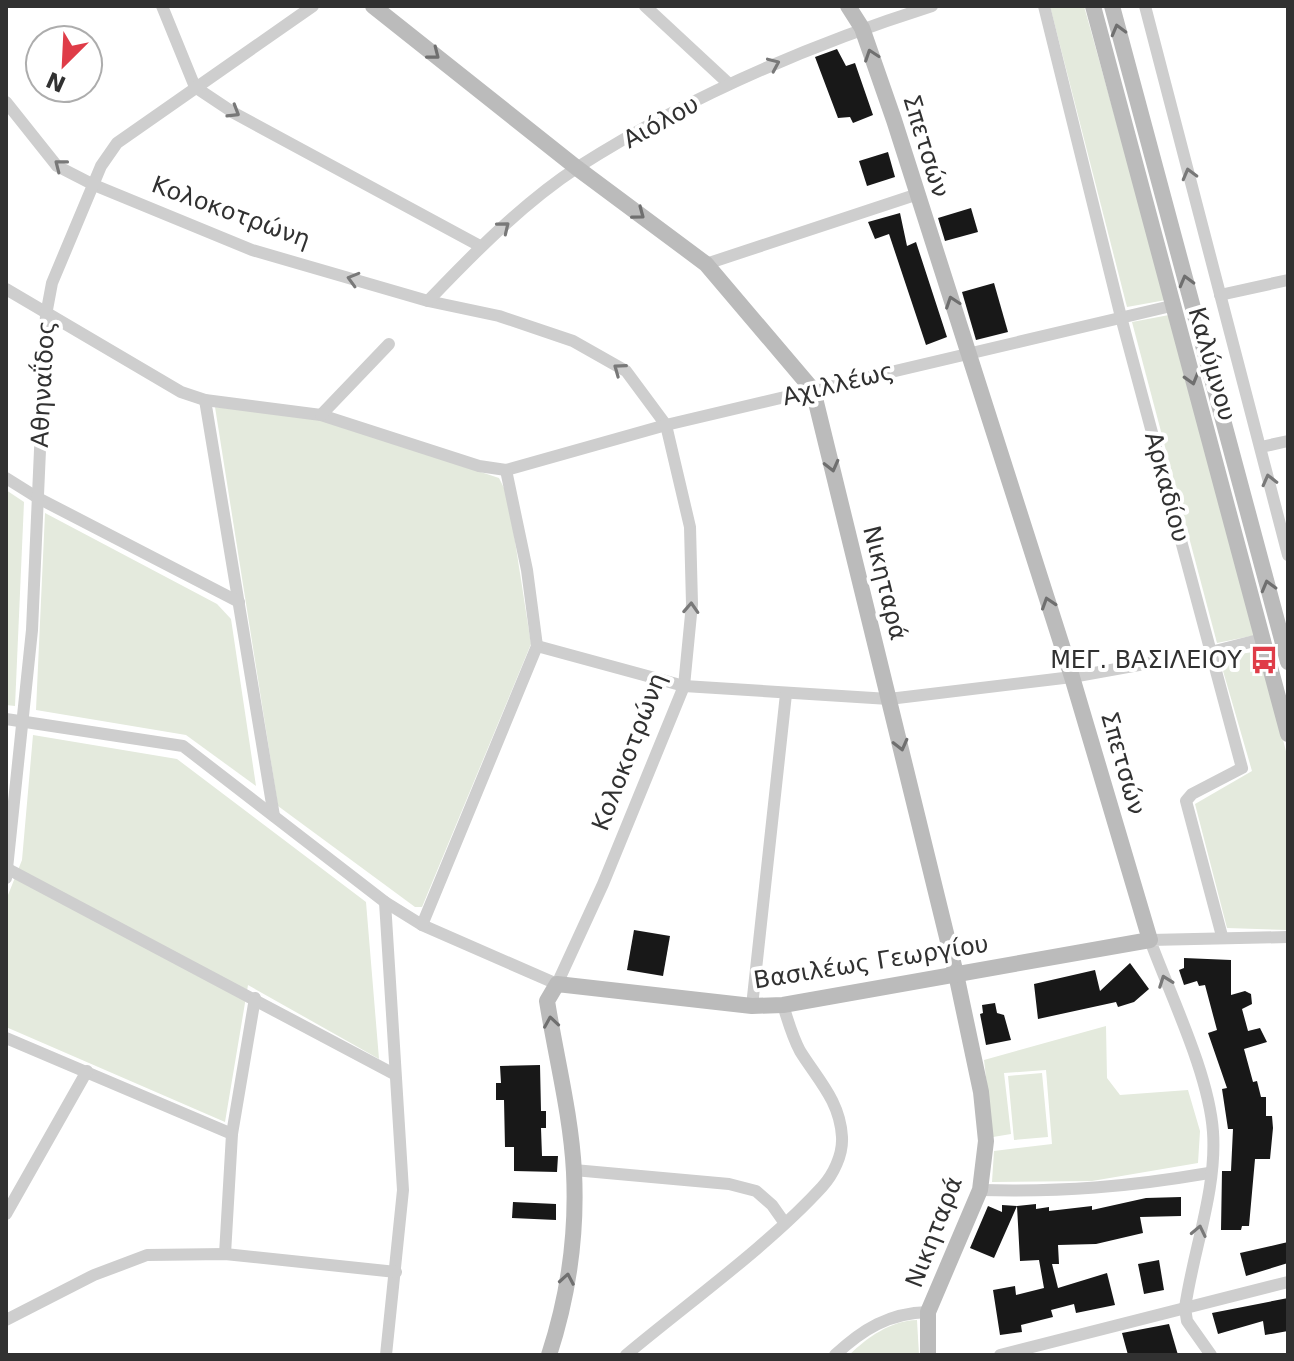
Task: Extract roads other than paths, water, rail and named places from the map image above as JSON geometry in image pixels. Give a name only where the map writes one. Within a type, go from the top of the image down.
[{"type":"street","points":[[162,6],[195,87],[234,113],[480,246]]},
{"type":"street","name":"Αθηναΐδος","points":[[7,872],[32,630],[46,315],[52,283],[101,166],[117,143],[313,6]]},
{"type":"street","name":"Νικηταρά","points":[[373,6],[577,168],[706,264],[813,390],[956,974],[981,1092],[986,1141],[980,1190],[928,1312],[928,1355]]},
{"type":"street","points":[[645,6],[729,84]]},
{"type":"street","name":"Σπετσών","points":[[848,6],[862,28],[968,351],[1072,677],[1150,940],[1210,1101],[1213,1136],[1209,1173],[1185,1308]]},
{"type":"street","name":"Αιόλου","points":[[428,301],[480,246],[577,168],[729,84],[862,28],[932,6]]},
{"type":"street","name":"Αρκαδίου","points":[[1044,6],[1121,317],[1242,768],[1192,794],[1186,801],[1222,936]]},
{"type":"street","name":"Καλύμνου","points":[[1093,6],[1288,734]]},
{"type":"street","name":"Καλύμνου","points":[[1112,6],[1288,662]]},
{"type":"street","points":[[1145,6],[1288,555]]},
{"type":"street","name":"Κολοκοτρώνη","points":[[6,102],[57,166],[94,185],[252,250],[428,301],[499,316],[573,341],[626,371],[666,425],[690,527],[692,604],[684,686],[603,884],[547,1001],[574,1170],[569,1276],[549,1355]]},
{"type":"street","points":[[706,264],[915,195]]},
{"type":"street","points":[[1220,295],[1288,280]]},
{"type":"street","points":[[6,289],[181,392],[205,400],[321,415],[479,466],[506,470],[527,570],[537,646],[422,925]]},
{"type":"street","name":"Αχιλλέως","points":[[506,470],[666,425],[968,351],[1171,306]]},
{"type":"street","points":[[321,415],[389,344]]},
{"type":"street","points":[[205,400],[274,816]]},
{"type":"street","points":[[1261,447],[1288,441]]},
{"type":"street","points":[[6,478],[38,498],[239,602]]},
{"type":"street","points":[[537,646],[684,686],[889,699],[1072,677],[1211,652],[1262,639]]},
{"type":"street","points":[[752,1006],[786,694]]},
{"type":"street","name":"Βασιλέως Γεωργίου","points":[[6,719],[183,746],[385,902],[422,925],[557,984],[752,1006],[783,1005],[1150,940],[1222,936],[1288,937]]},
{"type":"street","points":[[7,872],[255,998],[394,1074]]},
{"type":"street","points":[[385,902],[403,1190],[386,1355]]},
{"type":"street","points":[[225,1254],[232,1134],[255,998]]},
{"type":"street","points":[[626,1355],[784,1222],[823,1186],[837,1166],[843,1139],[827,1087],[797,1044],[783,1005]]},
{"type":"street","points":[[6,1038],[232,1134]]},
{"type":"street","points":[[6,1214],[87,1071]]},
{"type":"street","points":[[574,1170],[729,1184],[756,1191],[772,1205],[784,1222]]},
{"type":"street","points":[[980,1190],[1082,1191],[1209,1173]]},
{"type":"street","points":[[6,1320],[94,1275],[147,1255],[225,1254],[396,1272]]},
{"type":"street","points":[[1000,1355],[1288,1282]]},
{"type":"street","points":[[1185,1308],[1187,1321],[1211,1355]]},
{"type":"street","points":[[835,1355],[872,1325],[900,1313],[928,1312]]},
{"type":"place","name":"ΜΕΓ. ΒΑΣΙΛΕΙΟΥ","points":[[1264,660]]}]
